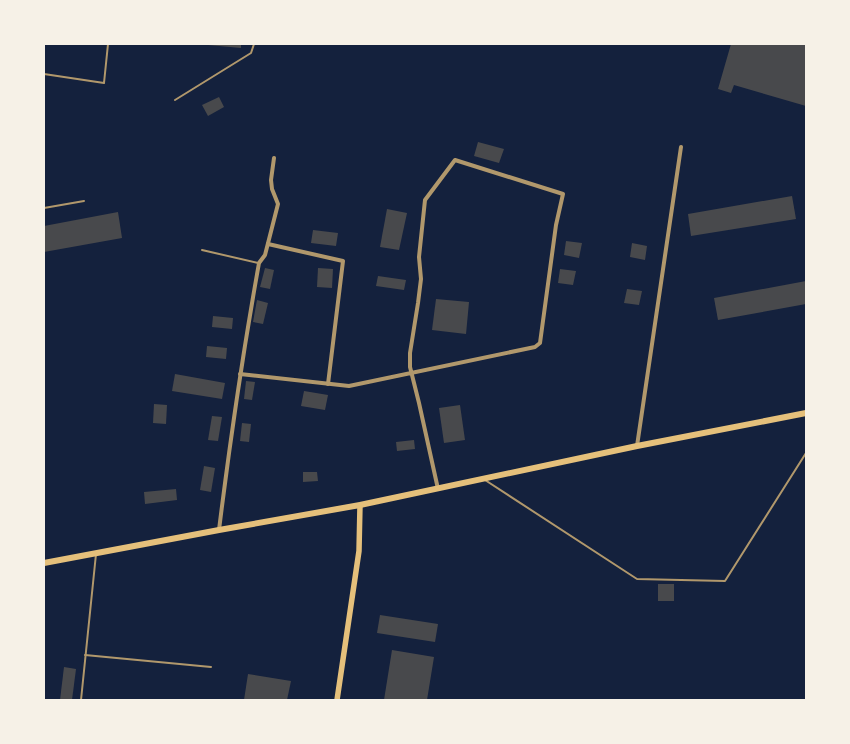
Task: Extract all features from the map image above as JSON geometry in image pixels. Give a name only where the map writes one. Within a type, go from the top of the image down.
[{"type":"main road","points":[[44,563],[360,505],[637,446],[806,413]]},
{"type":"main road","points":[[337,700],[359,551],[360,505]]},
{"type":"street","points":[[637,446],[681,147]]},
{"type":"street","points":[[219,530],[240,374],[259,264],[265,255],[278,204],[271,184],[274,158]]},
{"type":"street","points":[[240,374],[349,386],[412,374],[535,347],[540,343],[556,224],[563,194],[455,160],[425,200],[420,256],[421,279],[410,353],[410,367],[412,374],[438,489]]},
{"type":"street","points":[[268,244],[343,261],[328,384]]},
{"type":"lane","points":[[44,74],[104,83],[108,44]]},
{"type":"lane","points":[[175,100],[251,53],[254,44]]},
{"type":"lane","points":[[44,208],[84,201]]},
{"type":"lane","points":[[202,250],[259,264]]},
{"type":"lane","points":[[483,479],[637,579],[725,581],[806,453]]},
{"type":"lane","points":[[80,700],[96,553]]},
{"type":"lane","points":[[85,654],[211,667]]},
{"type":"building","points":[[241,44],[241,48],[208,45]]},
{"type":"building","points":[[731,44],[806,44],[806,106],[734,85],[731,93],[718,89]]},
{"type":"building","points":[[219,97],[224,107],[208,116],[202,105]]},
{"type":"building","points":[[478,142],[504,149],[499,163],[474,156]]},
{"type":"building","points":[[792,196],[796,219],[691,236],[688,214]]},
{"type":"building","points":[[387,209],[407,213],[399,250],[380,247]]},
{"type":"building","points":[[118,212],[122,238],[44,252],[44,226]]},
{"type":"building","points":[[313,230],[338,233],[336,246],[311,243]]},
{"type":"building","points":[[566,241],[582,243],[579,258],[564,255]]},
{"type":"building","points":[[632,243],[647,246],[645,260],[630,257]]},
{"type":"building","points":[[265,268],[274,270],[270,289],[260,287]]},
{"type":"building","points":[[318,268],[333,269],[332,288],[317,287]]},
{"type":"building","points":[[560,269],[576,271],[573,285],[558,283]]},
{"type":"building","points":[[378,276],[406,280],[404,290],[376,286]]},
{"type":"building","points":[[806,281],[806,304],[718,320],[714,298]]},
{"type":"building","points":[[627,289],[642,291],[639,305],[624,303]]},
{"type":"building","points":[[436,299],[469,302],[466,334],[432,330]]},
{"type":"building","points":[[257,300],[268,303],[263,324],[253,322]]},
{"type":"building","points":[[213,316],[233,318],[232,329],[212,327]]},
{"type":"building","points":[[207,346],[227,348],[226,359],[206,357]]},
{"type":"building","points":[[175,374],[225,383],[222,399],[172,391]]},
{"type":"building","points":[[246,381],[255,382],[252,400],[244,399]]},
{"type":"building","points":[[304,391],[328,395],[325,410],[301,406]]},
{"type":"building","points":[[154,404],[167,405],[166,424],[153,423]]},
{"type":"building","points":[[460,405],[465,440],[444,443],[439,408]]},
{"type":"building","points":[[212,416],[222,417],[218,441],[208,440]]},
{"type":"building","points":[[242,423],[251,424],[249,442],[240,441]]},
{"type":"building","points":[[414,440],[415,449],[397,451],[396,442]]},
{"type":"building","points":[[204,466],[215,468],[211,492],[200,490]]},
{"type":"building","points":[[303,472],[317,472],[318,481],[303,482]]},
{"type":"building","points":[[176,489],[177,500],[145,504],[144,492]]},
{"type":"building","points":[[658,584],[674,584],[674,601],[658,601]]},
{"type":"building","points":[[380,615],[438,624],[435,642],[377,633]]},
{"type":"building","points":[[392,650],[434,657],[427,700],[384,700]]},
{"type":"building","points":[[64,667],[76,669],[72,700],[60,700]]},
{"type":"building","points":[[248,674],[291,681],[287,700],[244,700]]}]
